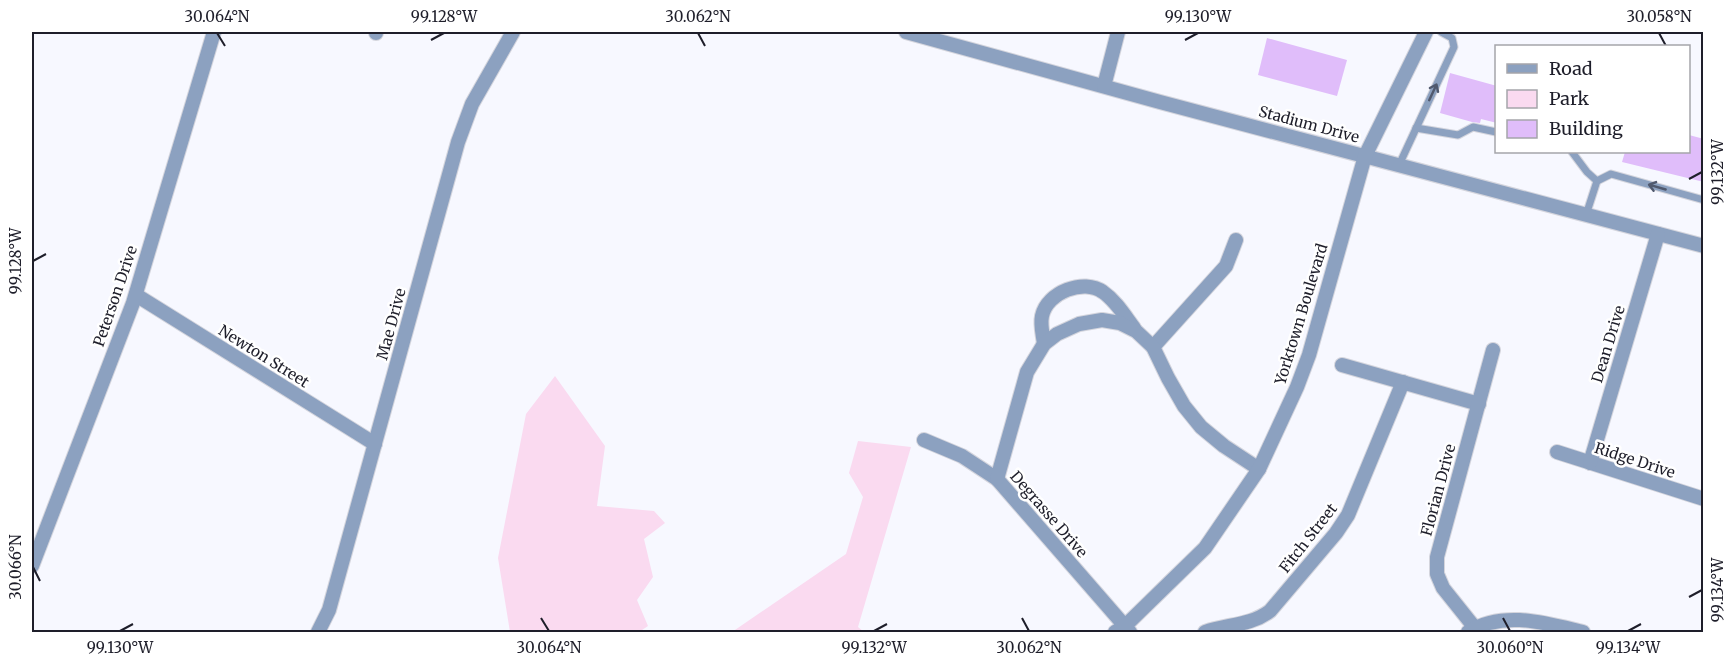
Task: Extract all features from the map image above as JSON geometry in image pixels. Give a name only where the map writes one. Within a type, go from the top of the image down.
[{"type":"street","name":"Peterson Drive","points":[[32,566],[135,295],[214,32]]},
{"type":"street","name":"Mae Drive","points":[[318,633],[329,610],[458,142],[472,104],[513,32]]},
{"type":"street","name":"Stadium Drive","points":[[906,32],[946,37],[1104,86],[1704,246]]},
{"type":"street","points":[[1104,86],[1118,32]]},
{"type":"street","name":"Yorktown Boulevard","points":[[1123,630],[1205,548],[1260,469],[1309,355],[1365,156],[1426,32]]},
{"type":"street","name":"Dean Drive","points":[[1590,463],[1658,234]]},
{"type":"street","points":[[1153,347],[1226,266],[1236,240]]},
{"type":"street","points":[[1044,344],[1042,314],[1047,304],[1055,296],[1066,290],[1082,286],[1102,291],[1153,347],[1184,406],[1202,427],[1224,446],[1260,469]]},
{"type":"street","name":"Newton Street","points":[[135,295],[375,444]]},
{"type":"street","points":[[997,479],[1027,372],[1044,344],[1057,334],[1079,324],[1102,320],[1120,323],[1136,331]]},
{"type":"street","name":"Florian Drive","points":[[1472,630],[1443,588],[1437,574],[1437,557],[1493,350]]},
{"type":"street","points":[[1342,365],[1479,404]]},
{"type":"street","name":"Fitch Street","points":[[1205,633],[1249,622],[1270,611],[1336,534],[1354,504],[1403,382]]},
{"type":"street","name":"Degrasse Drive","points":[[924,440],[962,456],[997,479],[1123,630]]},
{"type":"street","name":"Ridge Drive","points":[[1557,452],[1704,499]]},
{"type":"street","points":[[1472,630],[1491,622],[1517,620],[1543,622],[1583,633]]},
{"type":"lane","points":[[1399,165],[1454,47],[1452,38],[1441,32]]},
{"type":"lane","points":[[1416,128],[1458,135],[1473,127],[1495,132]]},
{"type":"lane","points":[[1573,153],[1597,181]]},
{"type":"lane","points":[[1586,215],[1597,181],[1611,174],[1704,200]]},
{"type":"green space","points":[[555,376],[605,446],[597,506],[654,511],[665,523],[644,539],[653,577],[637,600],[648,626],[639,632],[510,632],[498,558],[526,414]]},
{"type":"green space","points":[[858,441],[911,447],[858,627],[864,632],[732,632],[846,554],[863,497],[849,473]]},
{"type":"building","points":[[1267,38],[1347,60],[1337,96],[1258,75]]},
{"type":"building","points":[[1450,73],[1495,85],[1495,122],[1481,119],[1480,123],[1472,122],[1440,113]]},
{"type":"building","points":[[1690,135],[1704,139],[1704,182],[1622,162],[1625,153],[1690,153]]}]
